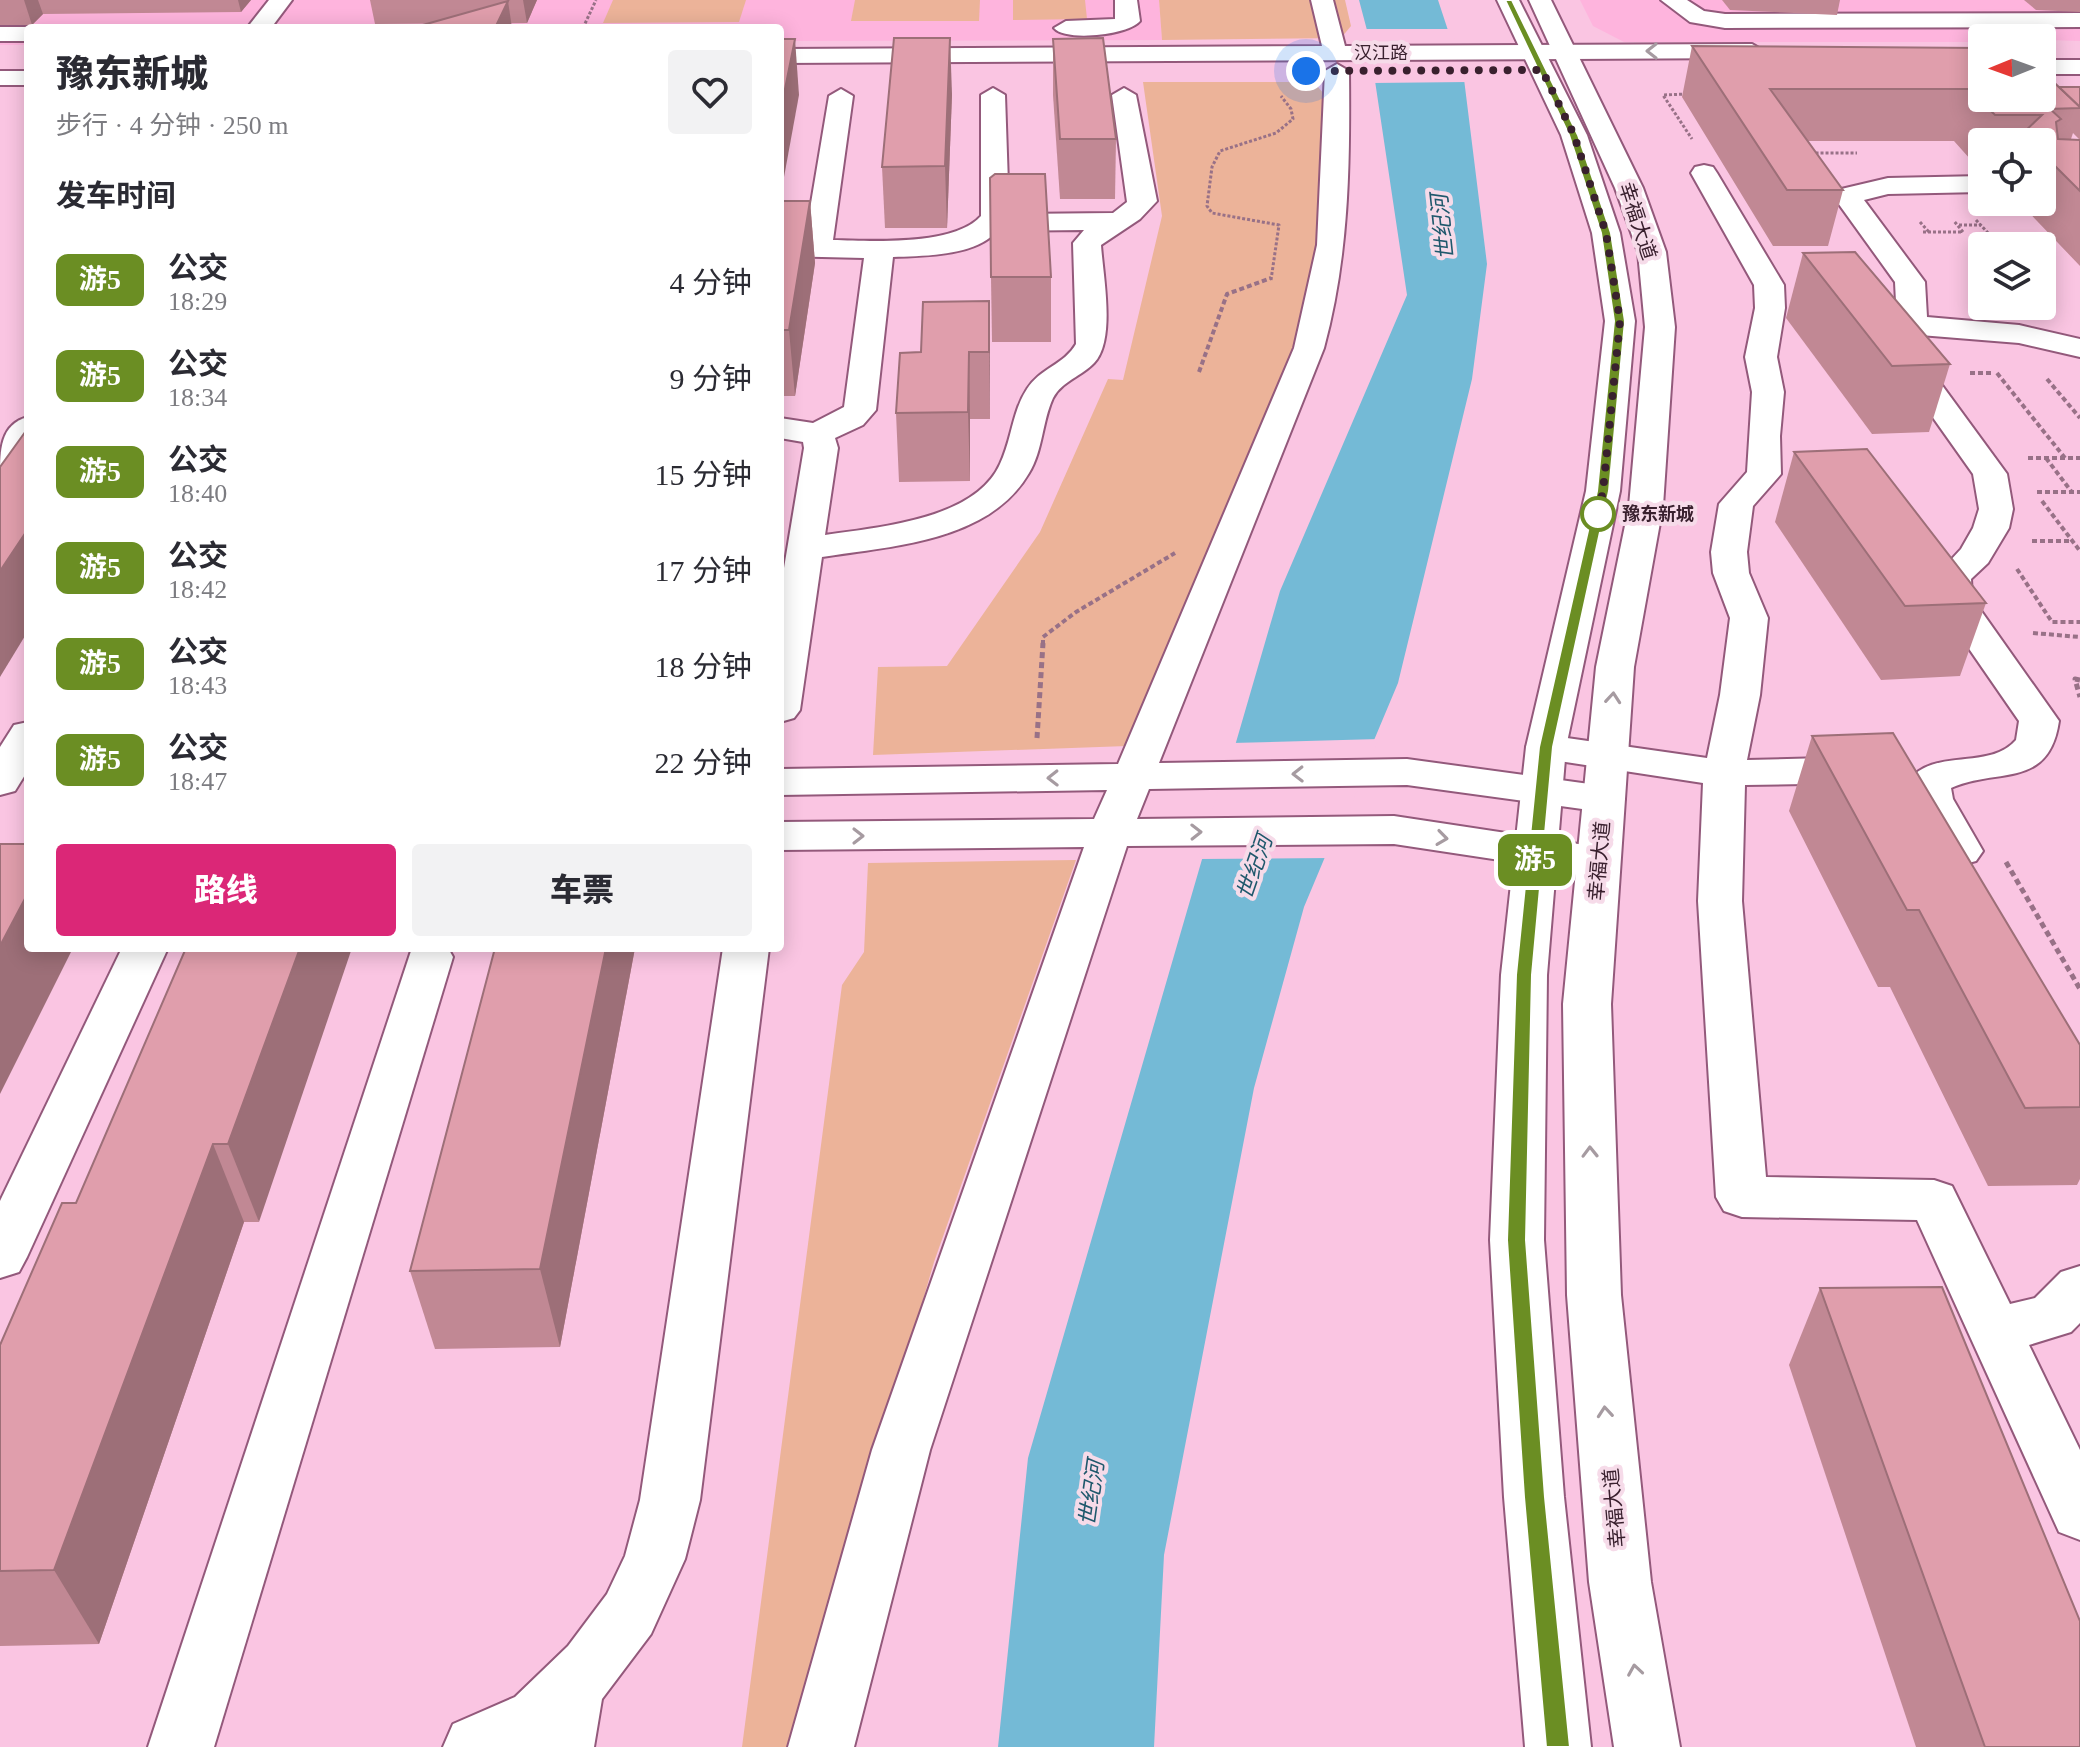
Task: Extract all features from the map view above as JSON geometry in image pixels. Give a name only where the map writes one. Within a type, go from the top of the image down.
[{"type":"main road","points":[[262,24],[281,0]]},
{"type":"main road","points":[[1035,28],[1120,26],[1129,21],[1126,0]]},
{"type":"main road","points":[[821,1747],[901,1450],[1131,776],[1309,348],[1325,299],[1335,231],[1346,62],[1322,0]]},
{"type":"main road","name":"幸福大道","points":[[1508,0],[1555,61],[1629,188],[1652,252],[1660,327],[1646,506],[1615,667],[1587,1004],[1594,1295],[1620,1582],[1647,1747]]},
{"type":"main road","name":"幸福大道","points":[[1540,0],[1574,135],[1606,233],[1620,321],[1603,491],[1544,769],[1524,975],[1517,1240],[1534,1497],[1558,1747]]},
{"type":"main road","points":[[1672,0],[1698,17],[1725,21],[2080,20]]},
{"type":"main road","points":[[0,34],[24,34]]},
{"type":"main road","points":[[2056,51],[2079,54]]},
{"type":"main road","points":[[2056,62],[2079,54]]},
{"type":"main road","name":"汉江路","points":[[784,56],[1346,62]]},
{"type":"main road","name":"汉江路","points":[[784,73],[1346,62],[1772,59]]},
{"type":"main road","points":[[0,61],[24,60]]},
{"type":"main road","points":[[0,78],[24,78]]},
{"type":"main road","points":[[784,247],[951,244],[985,232],[993,223],[993,95]]},
{"type":"main road","points":[[806,549],[944,522],[977,509],[1013,474],[1042,389],[1088,354],[1091,344],[1087,243],[1097,231],[1136,211],[1143,201],[1124,95]]},
{"type":"main road","points":[[818,247],[841,96]]},
{"type":"main road","points":[[1704,173],[1769,285],[1770,308],[1761,357],[1768,392],[1763,436],[1764,474],[1736,504],[1729,552],[1731,573],[1746,604],[1749,618],[1740,695],[1724,773],[1720,901],[1742,1197],[1934,1200],[2080,1513]]},
{"type":"main road","points":[[784,782],[1544,769],[1606,778],[1887,770],[1931,781],[1941,775],[2016,763],[2028,755],[2039,737],[2039,721],[2031,705],[1953,598],[1953,577],[1975,555],[1991,528],[1996,509],[1990,474],[1898,347],[1899,339],[1912,325],[1910,282],[1847,196],[1888,186],[1968,199]]},
{"type":"main road","points":[[993,223],[1119,221]]},
{"type":"main road","points":[[784,429],[817,434],[851,418],[860,410],[880,246]]},
{"type":"main road","points":[[1912,325],[1997,331],[2080,348]]},
{"type":"main road","points":[[0,465],[24,432]]},
{"type":"main road","points":[[784,685],[821,448],[817,434]]},
{"type":"main road","points":[[0,781],[24,741]]},
{"type":"main road","points":[[1931,781],[1932,799],[1977,879]]},
{"type":"main road","points":[[784,836],[1394,830],[1598,861]]},
{"type":"main road","points":[[5,1238],[143,952]]},
{"type":"main road","points":[[476,1747],[538,1719],[590,1667],[629,1614],[655,1559],[670,1500],[745,952]]},
{"type":"main road","points":[[181,1747],[430,957]]},
{"type":"main road","points":[[1995,1331],[2052,1316],[2080,1288]]},
{"type":"main road","points":[[561,1747],[572,1685]]},
{"type":"path","points":[[585,24],[596,0]]},
{"type":"path","points":[[1694,94],[1663,95],[1694,141]]},
{"type":"path","points":[[1199,372],[1227,294],[1271,281],[1279,225],[1212,213],[1207,206],[1214,157],[1220,150],[1252,142],[1289,125],[1293,119],[1291,109],[1281,96]]},
{"type":"path","points":[[1847,196],[1815,153],[1861,153]]},
{"type":"path","points":[[1980,216],[1981,225],[1987,232]]},
{"type":"path","points":[[1958,225],[1981,225]]},
{"type":"path","points":[[1997,373],[2065,458]]},
{"type":"path","points":[[2020,458],[2080,458]]},
{"type":"path","points":[[2046,458],[2072,492]]},
{"type":"path","points":[[2080,492],[2036,492],[2080,551]]},
{"type":"path","points":[[1034,778],[1043,637],[1076,612],[1175,554],[1184,541]]},
{"type":"path","points":[[2028,541],[2071,541]]},
{"type":"path","points":[[2016,568],[2052,622],[2080,622]]},
{"type":"path","points":[[2019,633],[2080,637]]},
{"type":"path","points":[[2080,680],[2075,679],[2080,698]]},
{"type":"shaded area","points":[[0,0],[1159,0],[1162,40],[784,41],[784,24],[24,24],[24,45],[0,45]]},
{"type":"shaded area","points":[[613,0],[746,0],[739,22],[603,23]]},
{"type":"shaded area","points":[[855,0],[980,0],[979,21],[851,21]]},
{"type":"shaded area","points":[[1013,0],[1085,0],[1087,19],[1013,20]]},
{"type":"shaded area","points":[[1159,0],[1345,0],[1351,26],[1341,38],[1162,40]]},
{"type":"shaded area","points":[[1580,0],[2080,0],[2080,41],[2056,40],[2056,24],[1968,24],[1968,42],[1624,42],[1593,26]]},
{"type":"shaded area","points":[[1143,82],[1302,82],[1318,87],[1324,94],[1320,236],[1293,347],[1127,746],[873,755],[878,667],[947,666],[1040,532],[1108,379],[1123,380],[1162,216]]},
{"type":"shaded area","points":[[1076,860],[934,1262],[815,1673],[799,1747],[742,1747],[842,985],[864,952],[868,863]]},
{"type":"water","name":"世纪河","points":[[1359,0],[1438,0],[1464,79],[1487,264],[1472,379],[1398,683],[1304,907],[1254,1088],[1164,1555],[1154,1747],[998,1747],[1028,1458],[1280,591],[1407,295],[1368,34]]},
{"type":"pier","points":[[1363,29],[1452,29],[1468,82],[1372,83]]},
{"type":"pier","points":[[1379,739],[1329,858],[1198,859],[1232,743]]},
{"type":"building","points":[[508,1],[497,24],[426,24]]},
{"type":"building","points":[[894,38],[950,38],[945,166],[882,167]]},
{"type":"building","points":[[1103,38],[1116,139],[1060,139],[1053,39]]},
{"type":"building","points":[[784,39],[795,39],[784,94]]},
{"type":"building","points":[[1692,46],[1968,48],[1968,89],[1770,89],[1843,190],[1787,190]]},
{"type":"building","points":[[2056,84],[2080,107],[2056,109]]},
{"type":"building","points":[[2059,87],[2080,87],[2080,107]]},
{"type":"building","points":[[1992,112],[2053,112],[2061,119],[2056,122],[2058,139],[2080,140],[2080,191],[2056,167],[2056,128],[2028,128],[2042,115],[1995,115]]},
{"type":"building","points":[[995,174],[1045,174],[1051,277],[991,277],[990,178]]},
{"type":"building","points":[[784,201],[810,201],[789,330],[784,330]]},
{"type":"building","points":[[1855,252],[1950,364],[1892,366],[1803,253]]},
{"type":"building","points":[[989,301],[989,352],[969,352],[968,412],[896,413],[900,353],[921,352],[923,302]]},
{"type":"building","points":[[24,434],[24,535],[0,571],[0,467]]},
{"type":"building","points":[[1867,449],[1986,603],[1905,606],[1794,452]]},
{"type":"building","points":[[1893,733],[2080,1045],[2080,1107],[2025,1108],[1919,910],[1907,910],[1812,736]]},
{"type":"building","points":[[0,844],[24,844],[24,901],[0,946]]},
{"type":"building","points":[[184,952],[299,952],[228,1144],[213,1144],[54,1570],[0,1571],[0,1345],[62,1203],[76,1203]]},
{"type":"building","points":[[494,952],[605,952],[540,1269],[410,1271]]},
{"type":"building","points":[[1942,1287],[2080,1621],[2080,1747],[1985,1747],[1820,1288]]},
{"type":"bus line","name":"游5","points":[[1509,0],[1574,135],[1606,233],[1620,321],[1603,491],[1546,747],[1524,975],[1517,1240],[1534,1497],[1558,1747]]},
{"type":"place","name":"豫东新城","points":[[1598,514]]},
{"type":"route","points":[[1306,71],[1542,70],[1574,135],[1606,233],[1620,321],[1603,491],[1597,520],[1598,514]]}]
